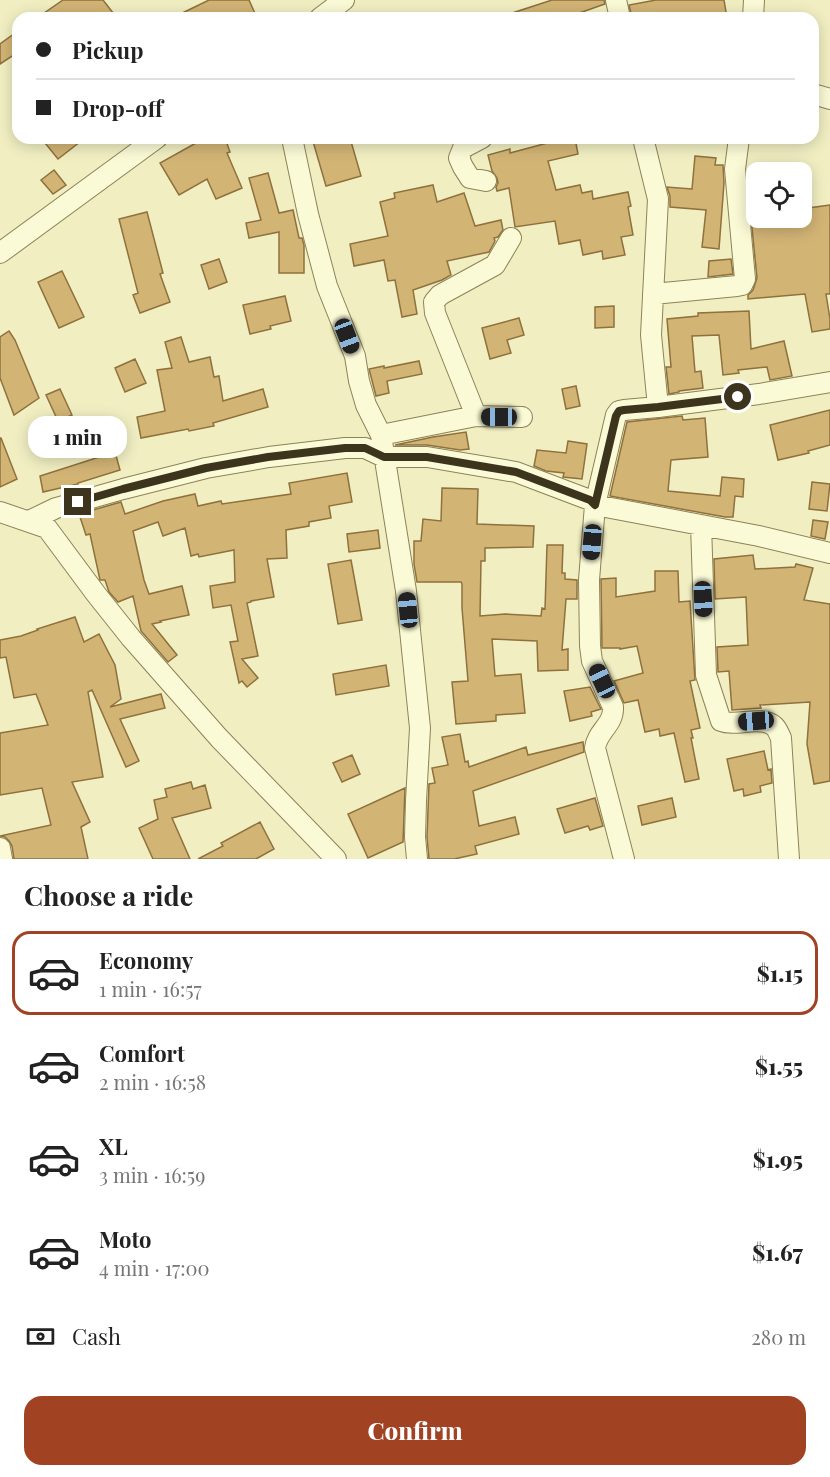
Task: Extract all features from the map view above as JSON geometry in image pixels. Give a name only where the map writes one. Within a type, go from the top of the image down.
[{"type":"street","points":[[328,12],[344,0]]},
{"type":"street","points":[[0,253],[149,144]]},
{"type":"street","points":[[293,144],[308,214],[327,286],[355,356],[366,405],[381,435],[406,591],[420,728],[416,801],[417,859]]},
{"type":"street","points":[[471,144],[463,148],[459,158],[470,178],[486,182]]},
{"type":"street","points":[[644,144],[658,199],[651,335],[658,407]]},
{"type":"street","points":[[652,294],[742,285],[745,279],[735,169],[738,144]]},
{"type":"street","points":[[476,416],[435,313],[434,302],[440,295],[495,265],[510,238]]},
{"type":"street","points":[[624,859],[595,748],[596,740],[612,719],[613,707],[592,661],[590,646],[589,580],[595,505],[616,416],[619,411],[624,410],[759,394],[830,382]]},
{"type":"street","points":[[381,435],[476,416],[522,417]]},
{"type":"street","points":[[29,521],[56,508],[206,468],[268,457],[345,448],[365,448],[384,457],[427,457],[516,472],[590,500],[595,505],[759,536],[830,553]]},
{"type":"street","points":[[0,512],[47,528],[131,638],[219,738],[336,859]]},
{"type":"street","points":[[701,525],[706,675],[722,721],[727,723],[767,722],[775,726],[781,738],[789,859]]},
{"type":"street","points":[[0,848],[2,859]]},
{"type":"building","points":[[63,0],[103,0],[112,12],[46,12]]},
{"type":"building","points":[[209,0],[249,0],[254,12],[184,12]]},
{"type":"building","points":[[552,0],[604,0],[605,4],[582,12],[515,12]]},
{"type":"building","points":[[656,0],[724,0],[726,12],[631,12],[629,5]]},
{"type":"building","points":[[12,35],[12,56],[0,64],[0,44]]},
{"type":"building","points":[[46,144],[77,144],[58,159]]},
{"type":"building","points":[[194,144],[227,144],[230,152],[227,153],[242,188],[216,199],[207,179],[179,195],[160,163]]},
{"type":"building","points":[[314,144],[352,144],[361,176],[326,186]]},
{"type":"building","points":[[544,144],[576,144],[578,154],[548,161],[556,190],[580,185],[582,193],[592,191],[593,199],[628,192],[633,235],[621,237],[625,255],[603,259],[602,251],[583,255],[580,240],[559,244],[555,221],[515,227],[509,188],[497,191],[497,178],[492,171],[488,155],[510,149],[510,153]]},
{"type":"building","points":[[695,156],[716,158],[715,165],[723,165],[724,183],[719,249],[702,247],[706,210],[670,207],[667,187],[692,189]]},
{"type":"building","points":[[54,170],[66,185],[53,194],[41,180]]},
{"type":"building","points":[[268,173],[279,213],[293,210],[299,238],[302,238],[304,245],[304,273],[279,273],[279,232],[249,238],[246,223],[261,220],[249,178]]},
{"type":"building","points":[[433,185],[437,202],[464,193],[475,226],[501,220],[503,230],[498,237],[494,238],[495,241],[489,252],[447,261],[451,275],[413,290],[417,314],[402,317],[395,280],[388,281],[384,260],[354,266],[350,244],[388,236],[380,202],[395,198],[394,193]]},
{"type":"building","points":[[830,205],[830,294],[826,294],[830,329],[812,332],[805,294],[748,299],[748,295],[753,290],[757,278],[752,228],[812,228],[812,207]]},
{"type":"building","points":[[147,212],[163,273],[160,274],[170,302],[140,313],[133,295],[138,293],[119,219]]},
{"type":"building","points":[[219,259],[227,282],[209,289],[201,265]]},
{"type":"building","points":[[731,259],[733,274],[708,277],[709,261]]},
{"type":"building","points":[[62,271],[84,317],[59,328],[38,282]]},
{"type":"building","points":[[285,296],[291,321],[250,334],[243,305]]},
{"type":"building","points":[[614,306],[614,327],[595,328],[595,307]]},
{"type":"building","points":[[749,311],[751,349],[784,341],[792,376],[770,380],[767,367],[738,370],[739,373],[723,375],[719,335],[692,336],[695,372],[701,371],[703,388],[669,394],[666,367],[671,367],[667,319],[698,316],[698,313]]},
{"type":"building","points":[[519,318],[524,335],[507,340],[511,353],[490,359],[482,328]]},
{"type":"building","points":[[9,331],[39,398],[14,415],[0,378],[0,337]]},
{"type":"building","points":[[181,337],[189,362],[210,357],[214,377],[219,376],[223,401],[263,389],[268,407],[213,423],[214,426],[141,438],[137,417],[165,411],[157,370],[172,368],[165,342]]},
{"type":"building","points":[[135,359],[146,383],[125,392],[115,368]]},
{"type":"building","points":[[419,361],[422,374],[387,381],[389,393],[376,396],[369,369]]},
{"type":"building","points":[[576,386],[580,406],[566,409],[562,389]]},
{"type":"building","points":[[60,389],[72,415],[58,421],[46,395]]},
{"type":"building","points":[[830,410],[830,445],[808,451],[809,453],[778,460],[770,425]]},
{"type":"building","points":[[682,416],[683,420],[705,418],[708,457],[671,460],[668,491],[720,496],[722,477],[744,479],[743,497],[735,496],[733,517],[610,496],[627,422]]},
{"type":"building","points":[[466,432],[469,449],[395,445],[433,437]]},
{"type":"building","points":[[0,438],[17,479],[0,487]]},
{"type":"building","points":[[568,441],[587,444],[582,479],[563,477],[564,473],[546,471],[534,466],[537,450],[566,453]]},
{"type":"building","points":[[115,452],[120,470],[78,484],[43,492],[40,476]]},
{"type":"building","points":[[347,473],[352,502],[329,506],[331,518],[309,522],[309,526],[286,530],[287,558],[267,559],[274,597],[247,603],[258,656],[242,659],[258,678],[247,687],[242,681],[239,683],[230,642],[238,641],[231,605],[213,608],[210,586],[235,582],[234,550],[199,557],[198,554],[191,556],[185,528],[163,536],[158,522],[133,531],[149,594],[182,586],[189,615],[152,624],[177,655],[168,662],[141,631],[133,596],[118,602],[109,592],[105,580],[100,580],[90,534],[86,535],[79,514],[121,502],[125,514],[163,501],[195,494],[198,506],[221,501],[222,504],[291,494],[289,483]]},
{"type":"building","points":[[812,482],[830,484],[827,511],[809,509]]},
{"type":"building","points":[[442,488],[478,489],[477,524],[534,526],[533,547],[485,548],[485,561],[481,561],[480,616],[505,614],[541,616],[542,608],[545,609],[547,545],[563,545],[562,573],[565,573],[565,579],[577,580],[577,599],[566,599],[562,650],[568,649],[568,670],[538,671],[537,641],[492,639],[495,676],[521,674],[525,713],[496,715],[496,721],[456,724],[452,682],[468,681],[462,584],[461,582],[417,582],[414,564],[414,541],[421,541],[423,519],[441,521]]},
{"type":"building","points":[[813,520],[828,522],[825,539],[811,536]]},
{"type":"building","points":[[378,530],[380,548],[349,552],[347,534]]},
{"type":"building","points":[[753,555],[755,569],[795,567],[796,564],[813,568],[804,600],[830,604],[830,781],[814,784],[807,744],[810,702],[760,705],[761,708],[732,710],[729,671],[718,672],[717,647],[748,645],[746,597],[715,599],[714,559]]},
{"type":"building","points":[[351,560],[362,620],[338,624],[328,564]]},
{"type":"building","points":[[655,571],[678,571],[679,602],[690,601],[695,680],[690,681],[700,728],[691,730],[693,738],[691,738],[699,779],[685,782],[674,733],[660,736],[659,729],[645,732],[638,700],[624,703],[614,681],[643,673],[637,646],[620,649],[602,648],[601,579],[616,578],[616,597],[655,591]]},
{"type":"building","points":[[75,617],[84,642],[99,634],[115,665],[121,699],[110,707],[161,694],[165,708],[120,719],[139,761],[126,767],[92,690],[88,692],[103,777],[72,782],[90,822],[81,827],[88,859],[14,859],[9,841],[0,836],[51,825],[42,788],[0,795],[0,733],[48,725],[36,694],[14,698],[6,657],[0,658],[0,640],[21,636]]},
{"type":"building","points":[[386,665],[389,686],[336,695],[333,674]]},
{"type":"building","points":[[590,687],[601,709],[591,712],[592,716],[570,721],[564,691]]},
{"type":"building","points":[[460,734],[465,762],[468,761],[469,767],[526,747],[528,755],[583,742],[584,752],[473,791],[479,826],[515,817],[519,834],[475,846],[477,854],[454,859],[429,859],[427,837],[429,784],[435,783],[432,768],[448,765],[442,737]]},
{"type":"building","points":[[764,751],[768,770],[771,769],[772,783],[760,786],[761,792],[744,796],[743,789],[734,791],[727,759]]},
{"type":"building","points":[[352,755],[360,774],[342,782],[333,763]]},
{"type":"building","points":[[191,782],[193,789],[205,785],[211,808],[172,818],[190,859],[153,859],[139,828],[158,819],[154,800],[167,797],[165,789]]},
{"type":"building","points":[[405,788],[403,842],[368,858],[348,814]]},
{"type":"building","points":[[595,798],[603,826],[590,830],[588,826],[565,833],[557,809]]},
{"type":"building","points":[[672,798],[676,817],[642,825],[638,806]]},
{"type":"building","points":[[260,822],[274,849],[256,859],[198,859],[223,846],[221,843]]},
{"type":"route","points":[[78,502],[206,468],[268,457],[345,448],[365,448],[384,457],[427,457],[516,472],[590,500],[595,505],[619,411],[738,397]]}]
